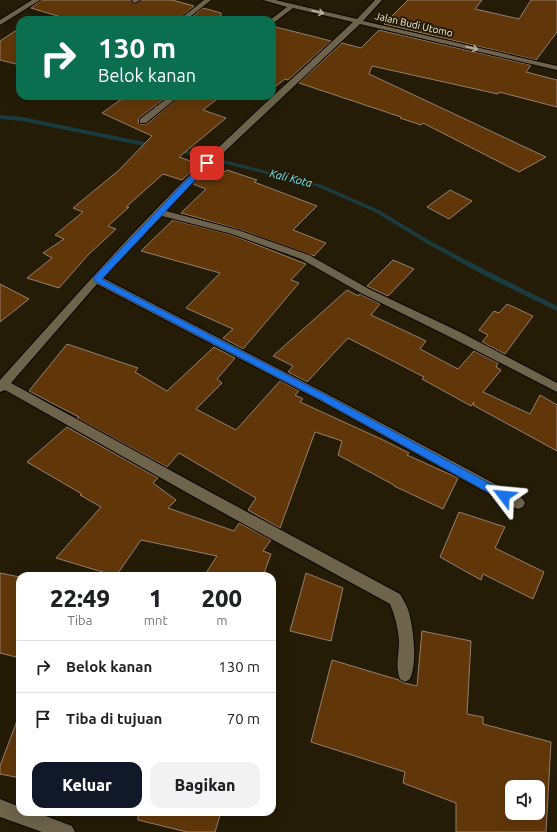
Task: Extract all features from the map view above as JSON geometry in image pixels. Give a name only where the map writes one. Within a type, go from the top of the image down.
[{"type":"street","points":[[0,22],[37,0]]},
{"type":"street","points":[[187,16],[208,0]]},
{"type":"street","name":"Jalan Budi Utomo","points":[[266,0],[557,68]]},
{"type":"street","points":[[276,98],[359,21],[379,0]]},
{"type":"street","points":[[276,19],[292,6]]},
{"type":"street","points":[[143,121],[170,100]]},
{"type":"street","points":[[274,100],[198,171],[159,212],[96,279],[2,386],[395,599],[403,616],[406,640],[405,674]]},
{"type":"street","points":[[159,212],[235,232],[305,257],[365,291],[456,335],[557,388]]},
{"type":"street","points":[[96,279],[325,398],[518,503]]},
{"type":"street","points":[[0,808],[16,814]]},
{"type":"street","points":[[22,816],[66,832]]},
{"type":"building","points":[[41,0],[131,0],[134,4],[141,0],[172,0],[194,6],[183,16],[58,16],[31,8]]},
{"type":"building","points":[[408,0],[482,0],[475,9],[519,19],[531,0],[557,0],[557,32],[536,60],[384,24]]},
{"type":"building","points":[[203,8],[221,13],[221,16],[193,16]]},
{"type":"building","points":[[276,27],[331,41],[288,80],[285,79],[276,86]]},
{"type":"building","points":[[379,30],[531,65],[526,72],[557,80],[557,107],[499,92],[498,94],[372,66],[369,74],[546,157],[519,172],[423,123],[421,125],[299,83],[342,43],[361,48]]},
{"type":"building","points":[[16,31],[16,64],[0,60],[0,41]]},
{"type":"building","points":[[120,100],[163,100],[139,118],[138,123],[147,124],[175,100],[216,100],[203,110],[226,118],[179,157],[199,164],[182,180],[163,174],[126,207],[129,207],[108,226],[116,229],[88,255],[59,288],[27,278],[52,258],[43,253],[64,239],[55,235],[83,212],[73,208],[118,171],[152,136],[102,113]]},
{"type":"building","points":[[210,168],[224,172],[227,170],[257,180],[254,182],[317,206],[293,230],[326,243],[314,256],[238,229],[181,213],[206,189],[193,184]]},
{"type":"building","points":[[450,190],[472,201],[449,219],[427,207]]},
{"type":"building","points":[[173,220],[232,235],[306,264],[291,280],[299,283],[243,349],[223,338],[233,329],[186,308],[220,273],[141,251]]},
{"type":"building","points":[[393,260],[414,269],[388,296],[367,286]]},
{"type":"building","points":[[0,284],[29,299],[0,322]]},
{"type":"building","points":[[347,290],[358,296],[360,294],[380,304],[371,315],[426,341],[420,349],[458,369],[474,351],[498,363],[496,367],[501,370],[483,392],[530,414],[540,395],[557,405],[557,451],[473,405],[474,402],[471,406],[422,379],[424,377],[348,338],[307,382],[288,372],[293,366],[273,356]]},
{"type":"building","points":[[507,304],[533,316],[505,354],[482,342],[488,335],[479,330],[494,311],[499,313]]},
{"type":"building","points":[[67,344],[138,368],[135,372],[167,391],[214,347],[235,358],[217,379],[222,383],[196,409],[236,430],[280,381],[299,391],[295,395],[303,399],[300,402],[381,439],[409,453],[407,455],[458,478],[443,509],[394,486],[338,455],[342,441],[315,432],[280,528],[248,510],[256,498],[179,453],[167,467],[77,418],[79,417],[29,391]]},
{"type":"building","points":[[67,427],[158,478],[153,483],[176,500],[168,508],[234,531],[239,523],[271,540],[263,551],[271,554],[264,572],[207,572],[217,556],[141,540],[119,572],[103,572],[56,558],[101,507],[80,495],[82,494],[27,462]]},
{"type":"building","points":[[459,512],[505,527],[495,548],[544,572],[533,599],[483,574],[481,580],[440,557]]},
{"type":"building","points":[[0,573],[16,576],[16,657],[0,653]]},
{"type":"building","points":[[306,573],[343,588],[331,641],[290,631]]},
{"type":"building","points":[[422,631],[471,641],[467,714],[483,717],[483,724],[551,742],[546,832],[456,832],[456,803],[403,783],[405,772],[311,742],[332,660],[399,680],[404,683],[417,686]]},
{"type":"building","points":[[16,723],[16,777],[0,774],[0,766]]},
{"type":"building","points":[[138,816],[220,816],[215,832],[187,832],[138,820]]},
{"type":"waterway","name":"Kali Kota","points":[[0,117],[22,119],[154,146]]},
{"type":"waterway","name":"Kali Kota","points":[[176,150],[320,186],[377,211],[428,242],[557,309]]},
{"type":"route","points":[[207,163],[96,279],[325,398],[504,496]]}]
